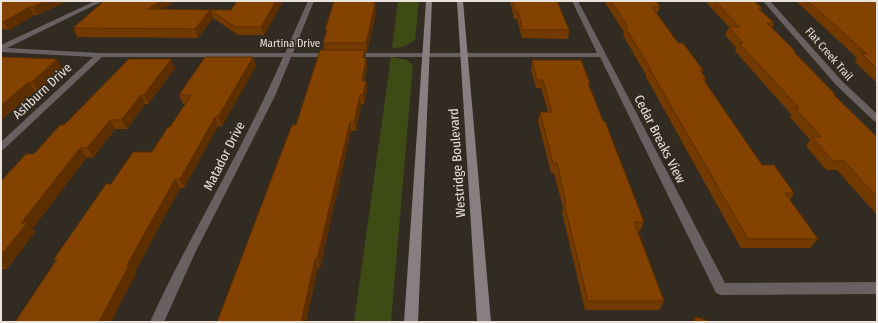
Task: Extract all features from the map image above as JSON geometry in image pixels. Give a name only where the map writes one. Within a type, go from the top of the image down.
[{"type":"main road","points":[[411,322],[428,1]]},
{"type":"main road","name":"Westridge Boulevard","points":[[460,1],[484,322]]},
{"type":"street","points":[[1,49],[100,1]]},
{"type":"street","name":"Matador Drive","points":[[157,322],[189,253],[271,96],[311,1]]},
{"type":"street","name":"Cedar Breaks View","points":[[575,1],[721,289],[877,288]]},
{"type":"street","name":"Flat Creek Trail","points":[[766,1],[839,83],[877,119]]},
{"type":"street","name":"Martina Drive","points":[[1,49],[100,55],[603,55]]},
{"type":"street","name":"Ashburn Drive","points":[[1,147],[100,55]]},
{"type":"green space","points":[[398,1],[419,1],[415,40],[403,47],[392,48]]},
{"type":"green space","points":[[391,57],[407,60],[413,65],[391,322],[354,322]]},
{"type":"building","points":[[1,1],[46,1],[29,7],[3,22],[1,21]]},
{"type":"building","points":[[104,1],[160,1],[148,9],[210,10],[195,29],[73,28]]},
{"type":"building","points":[[237,1],[276,1],[261,27],[235,27],[210,10],[231,10]]},
{"type":"building","points":[[334,1],[374,1],[373,4],[375,4],[366,43],[323,43],[327,30],[325,30]]},
{"type":"building","points":[[513,1],[557,1],[569,30],[523,30],[518,11],[515,11]]},
{"type":"building","points":[[611,1],[656,1],[660,7],[652,7],[678,43],[683,43],[703,70],[700,70],[706,79],[703,79],[762,165],[774,165],[794,193],[785,193],[818,239],[748,239],[625,27],[628,27]]},
{"type":"building","points":[[715,1],[754,1],[762,8],[758,8],[774,23],[767,23],[835,94],[833,94],[877,137],[877,197],[844,161],[833,161],[812,137],[821,137],[795,108],[799,108],[739,43],[743,43],[729,27],[740,27]]},
{"type":"building","points":[[808,1],[877,1],[877,69],[861,53],[867,54]]},
{"type":"building","points":[[320,50],[365,50],[363,58],[366,58],[362,81],[366,81],[363,95],[360,95],[354,122],[350,122],[317,259],[315,259],[301,322],[217,322],[292,125],[296,125]]},
{"type":"building","points":[[1,57],[57,59],[32,82],[29,82],[1,105]]},
{"type":"building","points":[[205,57],[253,57],[218,117],[215,117],[180,179],[175,179],[127,265],[129,265],[99,322],[15,322],[57,259],[54,259],[106,184],[111,184],[133,152],[152,152],[168,127],[170,127],[191,95],[179,95]]},
{"type":"building","points":[[129,59],[171,59],[144,95],[141,95],[121,120],[110,120],[87,148],[80,148],[21,223],[27,223],[1,255],[1,181],[26,154],[34,154],[60,125],[64,125]]},
{"type":"building","points":[[532,60],[581,60],[590,83],[588,83],[603,121],[605,121],[644,222],[634,222],[664,301],[588,301],[564,203],[566,203],[557,163],[553,163],[540,112],[552,112],[543,80],[537,80]]},
{"type":"building","points":[[696,317],[712,322],[696,322]]}]
